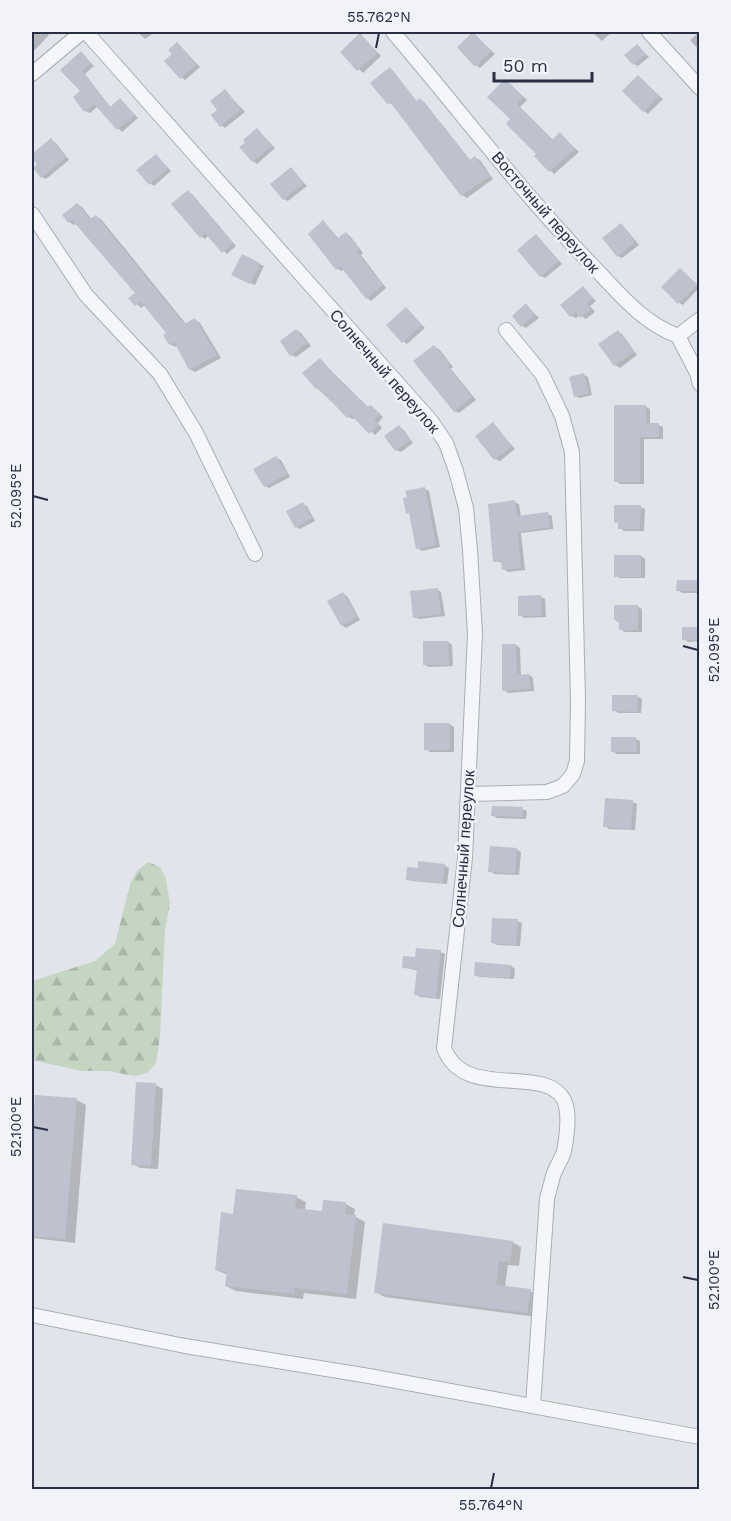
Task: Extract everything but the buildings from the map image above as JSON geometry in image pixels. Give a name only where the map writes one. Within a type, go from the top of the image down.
[{"type":"street","points":[[32,75],[84,32]]},
{"type":"street","name":"Солнечный переулок","points":[[84,32],[431,421],[446,443],[456,471],[466,508],[475,634],[465,858],[444,1048],[453,1065],[462,1072],[476,1076],[546,1085],[557,1091],[564,1101],[567,1113],[565,1149],[553,1176],[547,1199],[533,1406]]},
{"type":"street","name":"Восточный переулок","points":[[393,32],[546,217],[640,316],[661,330],[678,336]]},
{"type":"street","points":[[649,32],[699,88]]},
{"type":"street","points":[[32,214],[86,295],[160,374],[196,433],[255,555]]},
{"type":"street","points":[[699,319],[678,336],[699,384]]},
{"type":"street","points":[[468,794],[547,792],[563,786],[573,774],[577,761],[578,678],[572,453],[562,416],[542,374],[506,330]]},
{"type":"street","points":[[32,1315],[185,1346],[369,1376],[699,1437]]},
{"type":"green space","points":[[148,862],[160,867],[166,879],[170,904],[165,930],[160,1037],[156,1063],[147,1073],[134,1076],[109,1071],[82,1071],[32,1060],[32,981],[95,961],[115,944],[131,881],[138,870]]}]
